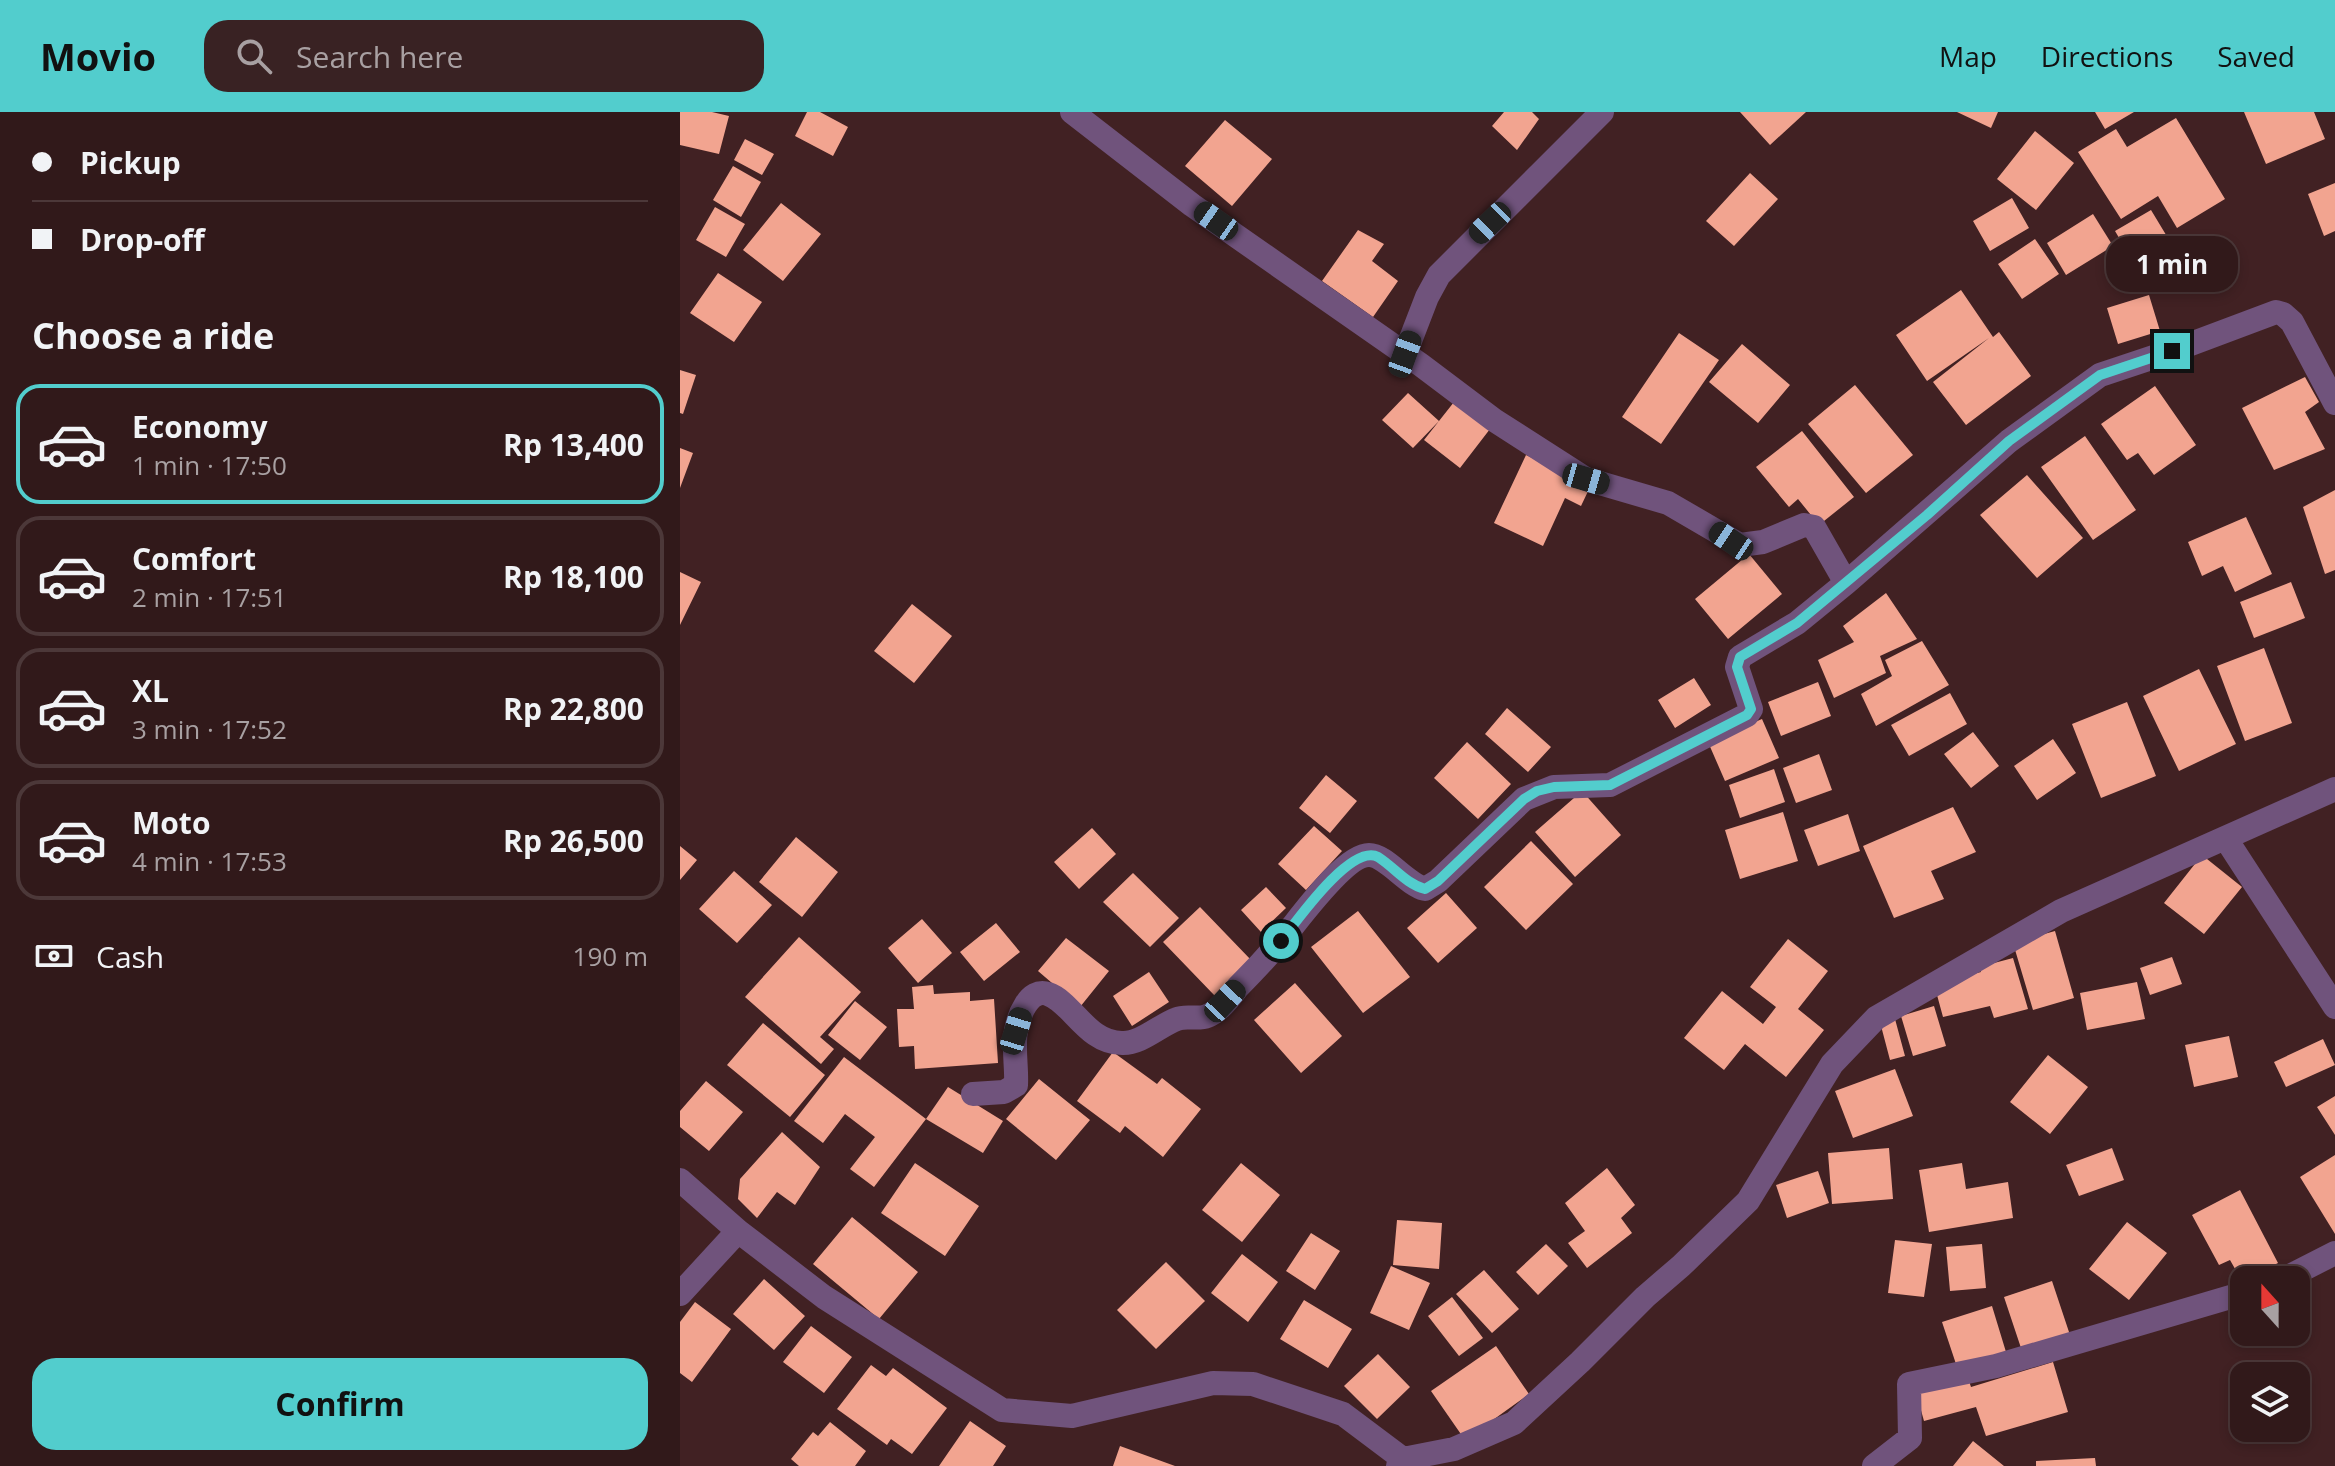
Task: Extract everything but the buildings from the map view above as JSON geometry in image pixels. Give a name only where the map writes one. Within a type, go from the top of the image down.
[{"type":"street","points":[[1072,112],[1192,205],[1494,420],[1586,479],[1668,503],[1740,545],[1763,542],[1799,526],[1809,525],[1814,527],[1846,583]]},
{"type":"street","points":[[1405,354],[1439,275],[1602,112]]},
{"type":"street","points":[[973,1094],[1004,1092],[1016,1085],[1016,1031],[1031,997],[1038,993],[1047,993],[1056,999],[1082,1025],[1103,1038],[1123,1044],[1180,1018],[1207,1016],[1225,1001],[1281,941],[1320,893],[1354,860],[1370,855],[1378,858],[1411,883],[1425,889],[1438,881],[1524,799],[1537,791],[1554,787],[1610,785],[1747,715],[1751,709],[1737,667],[1740,657],[1797,623],[2009,441],[2100,375],[2276,312],[2292,322],[2335,403]]},
{"type":"street","points":[[680,1180],[738,1231],[824,1297],[1002,1410],[1072,1416],[1213,1383],[1253,1384],[1343,1414],[1401,1463],[1454,1449],[1514,1423],[1580,1362],[1748,1201],[1832,1064],[1876,1018],[2061,911],[2335,789]]},
{"type":"street","points":[[2226,839],[2335,1007]]},
{"type":"street","points":[[680,1294],[738,1231]]},
{"type":"street","points":[[2309,1266],[2335,1253]]},
{"type":"street","points":[[1874,1466],[1910,1438],[1909,1384],[1996,1366],[2230,1297]]},
{"type":"route","points":[[1281,941],[1320,893],[1354,860],[1370,855],[1419,888],[1431,887],[1524,799],[1537,791],[1554,787],[1610,785],[1747,715],[1751,709],[1737,667],[1740,657],[1797,623],[1927,515],[2009,441],[2100,375],[2172,351]]}]
